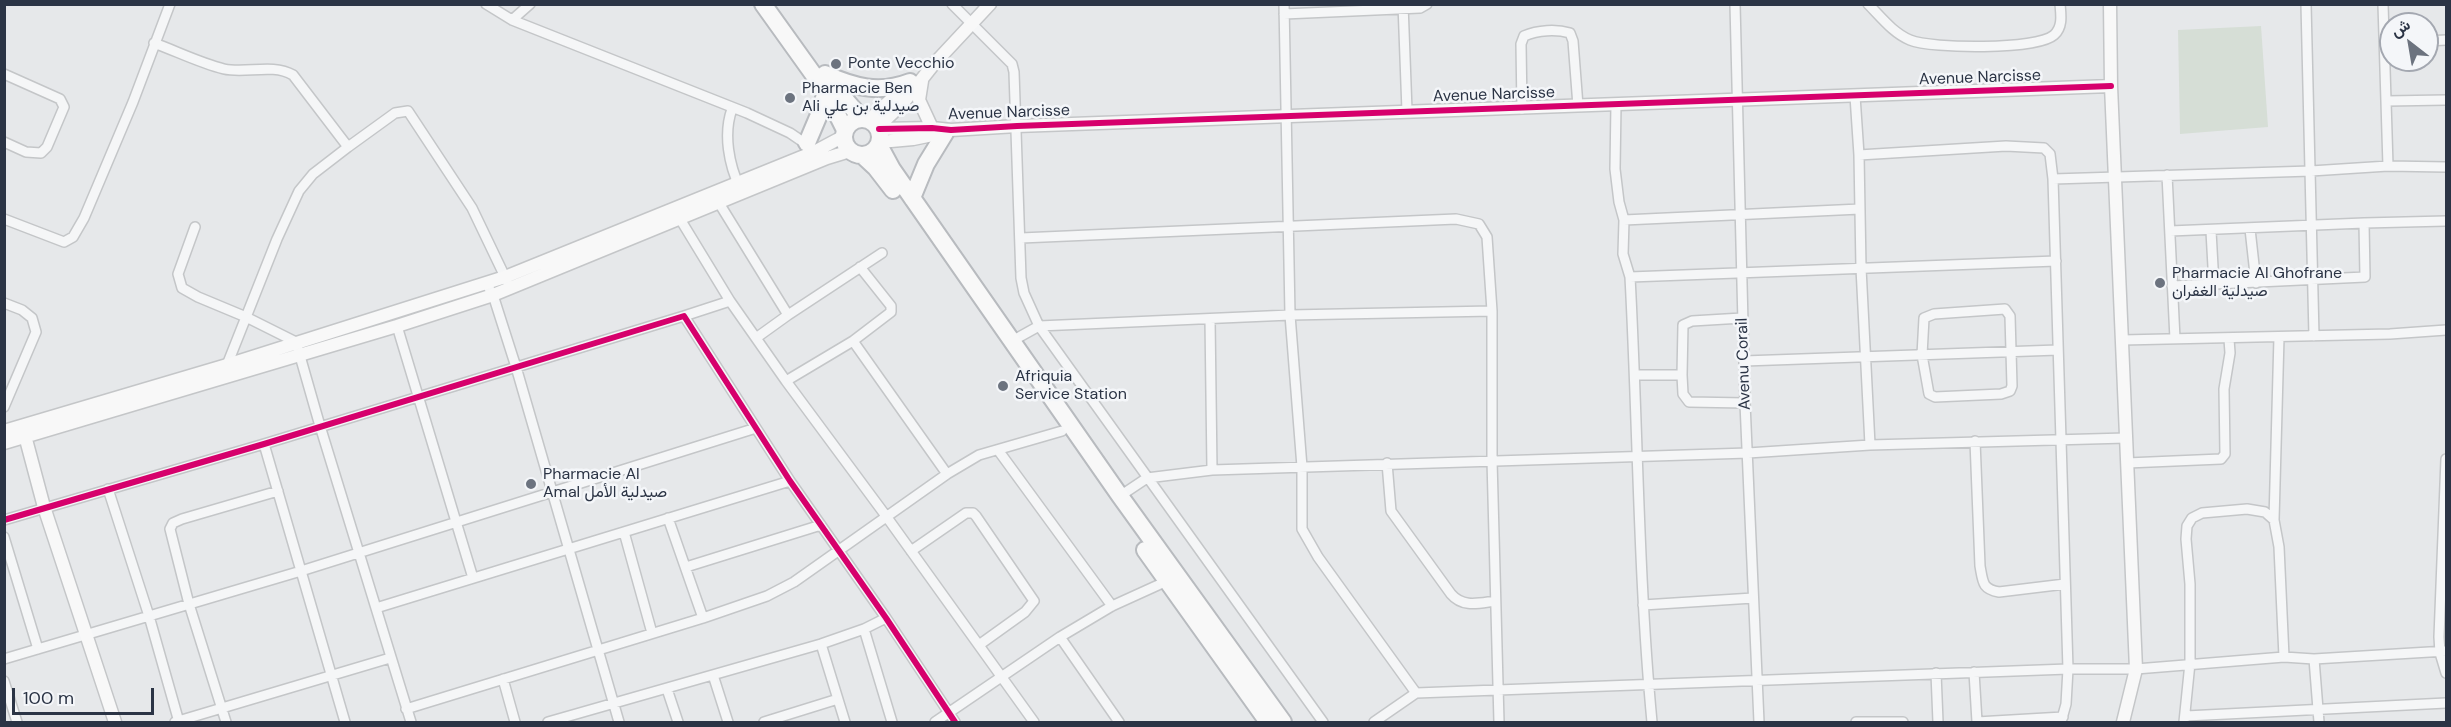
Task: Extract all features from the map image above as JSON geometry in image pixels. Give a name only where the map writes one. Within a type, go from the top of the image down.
[{"type":"highway","points":[[764,4],[826,92],[850,143],[888,182],[1268,723]]},
{"type":"highway","points":[[775,4],[840,96],[874,130],[892,169],[912,198],[1120,496],[1283,723]]},
{"type":"highway","points":[[824,74],[852,86],[872,89],[891,88],[916,80]]},
{"type":"highway","points":[[810,148],[826,92]]},
{"type":"highway","points":[[850,143],[849,124],[874,130]]},
{"type":"highway","points":[[850,143],[872,153],[874,130]]},
{"type":"highway","points":[[912,198],[943,130]]},
{"type":"street","points":[[4,219],[64,242],[73,237],[84,218],[133,102],[170,4]]},
{"type":"street","points":[[486,4],[512,20],[606,55],[732,109],[747,113],[810,148]]},
{"type":"street","points":[[512,20],[530,4]]},
{"type":"street","points":[[952,4],[1012,64],[1016,82],[1021,238],[1020,278],[1039,326],[1323,723]]},
{"type":"street","points":[[874,130],[903,103],[916,80],[990,4]]},
{"type":"street","points":[[1416,693],[1305,538],[1302,529],[1302,466],[1290,315],[1284,9],[1420,8],[1426,4]]},
{"type":"street","name":"Avenu Corail","points":[[1735,4],[1742,318],[1759,723]]},
{"type":"street","points":[[1868,4],[1899,34],[1925,45],[1947,47],[2046,40],[2059,29],[2060,4]]},
{"type":"street","points":[[2110,4],[2111,86],[2136,669],[2123,723]]},
{"type":"street","points":[[2306,4],[2314,336]]},
{"type":"street","points":[[1403,7],[1407,111]]},
{"type":"street","points":[[1522,109],[1521,44],[1524,36],[1533,32],[1561,30],[1570,33],[1573,41],[1578,106]]},
{"type":"street","points":[[154,43],[223,69],[243,71],[267,69],[293,75],[348,147]]},
{"type":"street","points":[[2388,72],[2388,166]]},
{"type":"street","points":[[4,74],[60,99],[64,104],[62,116],[47,147],[41,153],[26,152],[4,142]]},
{"type":"street","points":[[916,80],[920,100],[943,130]]},
{"type":"street","name":"Avenue Narcisse","points":[[874,130],[913,139],[943,130],[1017,126],[2111,86]]},
{"type":"street","points":[[1855,96],[1870,445]]},
{"type":"street","points":[[2387,101],[2446,100]]},
{"type":"street","points":[[1616,104],[1616,168],[1619,201],[1624,220],[1623,254],[1630,277],[1639,457],[1643,606],[1652,723]]},
{"type":"street","points":[[732,109],[728,128],[730,161],[742,194]]},
{"type":"street","points":[[227,371],[277,238],[299,191],[314,174],[395,113],[408,111],[472,208],[507,283]]},
{"type":"street","points":[[297,348],[397,326],[493,296],[507,283],[677,214],[737,182],[810,148],[850,143]]},
{"type":"street","points":[[677,214],[719,204],[827,158],[850,143]]},
{"type":"street","points":[[1859,155],[2006,146],[2039,147],[2044,148],[2050,154],[2054,178],[2068,669],[2062,720],[1977,722],[1974,672]]},
{"type":"street","points":[[2054,178],[2446,166]]},
{"type":"street","points":[[2167,175],[2175,339]]},
{"type":"street","points":[[719,204],[788,315]]},
{"type":"street","points":[[1624,220],[1860,209]]},
{"type":"street","points":[[677,214],[730,301],[786,381],[911,550],[1034,723]]},
{"type":"street","points":[[1021,238],[1456,219],[1479,224],[1487,237],[1492,311],[1492,460],[1499,723]]},
{"type":"street","points":[[2170,231],[2446,221]]},
{"type":"street","points":[[2172,286],[2365,277],[2364,223]]},
{"type":"street","points":[[195,227],[178,274],[182,288],[246,317],[297,348],[411,723]]},
{"type":"street","points":[[2250,229],[2256,283]]},
{"type":"street","points":[[2211,231],[2214,285]]},
{"type":"street","points":[[756,338],[882,253]]},
{"type":"street","points":[[1630,277],[2056,261]]},
{"type":"street","points":[[786,381],[852,341],[891,312],[891,306],[860,267]]},
{"type":"street","points":[[4,443],[24,432],[227,371],[486,283],[507,283]]},
{"type":"street","points":[[486,283],[493,296],[516,367],[619,723]]},
{"type":"street","points":[[4,520],[264,444],[730,301]]},
{"type":"street","points":[[4,303],[22,310],[32,318],[36,332],[4,407]]},
{"type":"street","points":[[2005,309],[2010,316],[2012,386],[2010,391],[2001,394],[1935,397],[1927,390],[1922,355],[1923,321],[1927,316],[2005,309]]},
{"type":"street","points":[[1012,341],[1039,326],[1290,315],[1492,311]]},
{"type":"street","points":[[684,315],[790,481],[886,618],[955,723]]},
{"type":"street","points":[[1742,318],[1692,321],[1683,325],[1682,375],[1683,394],[1689,402],[1745,403]]},
{"type":"street","points":[[1210,319],[1212,470]]},
{"type":"street","points":[[397,326],[473,578]]},
{"type":"street","points":[[2122,340],[2229,339],[2446,330]]},
{"type":"street","points":[[2279,337],[2274,520],[2279,547],[2284,657]]},
{"type":"street","points":[[2127,463],[2222,459],[2225,454],[2224,389],[2230,353],[2229,339]]},
{"type":"street","points":[[852,341],[947,474]]},
{"type":"street","points":[[1744,361],[2058,350]]},
{"type":"street","points":[[1635,375],[1682,375]]},
{"type":"street","points":[[4,659],[301,571],[756,428]]},
{"type":"street","points":[[4,431],[24,432]]},
{"type":"street","points":[[406,709],[703,618],[783,589],[967,460],[1062,431]]},
{"type":"street","points":[[24,432],[44,507],[115,723]]},
{"type":"street","points":[[1120,496],[1146,478],[1212,470],[1748,453],[1975,441],[2126,438]]},
{"type":"street","points":[[1975,441],[1980,567],[1984,585],[1989,590],[1999,592],[2066,584]]},
{"type":"street","points":[[264,444],[345,723]]},
{"type":"street","points":[[998,450],[1112,606]]},
{"type":"street","points":[[2446,459],[2439,616],[2446,673]]},
{"type":"street","points":[[1387,463],[1391,511],[1451,594],[1465,603],[1495,601]]},
{"type":"street","points":[[376,608],[790,481]]},
{"type":"street","points":[[108,489],[149,616],[178,722],[390,658]]},
{"type":"street","points":[[226,723],[189,604],[171,539],[170,526],[189,516],[278,491]]},
{"type":"street","points":[[2274,520],[2265,512],[2247,509],[2202,513],[2192,518],[2187,526],[2190,663],[2185,719],[2446,703]]},
{"type":"street","points":[[911,550],[966,513],[973,513],[983,526],[1034,601],[1025,612],[979,645]]},
{"type":"street","points":[[668,519],[703,618]]},
{"type":"street","points":[[686,567],[821,525]]},
{"type":"street","points":[[624,532],[652,633]]},
{"type":"street","points":[[4,537],[38,649]]},
{"type":"street","points":[[935,723],[1060,637],[1112,606],[1167,581]]},
{"type":"street","points":[[1643,606],[1754,598]]},
{"type":"street","points":[[548,723],[821,644],[864,629],[886,618]]},
{"type":"street","points":[[864,629],[892,723]]},
{"type":"street","points":[[1060,637],[1117,719],[1105,723]]},
{"type":"street","points":[[821,644],[845,723]]},
{"type":"street","points":[[1374,723],[1416,693],[1499,692],[1648,683],[1974,672],[2136,669],[2284,657],[2314,659],[2443,652]]},
{"type":"street","points":[[2314,659],[2319,723]]},
{"type":"street","points":[[1936,674],[1938,723]]},
{"type":"street","points":[[713,675],[728,723]]},
{"type":"street","points":[[503,679],[516,723]]},
{"type":"street","points":[[4,681],[17,723]]},
{"type":"street","points":[[667,689],[678,723]]},
{"type":"street","points":[[764,723],[838,699]]},
{"type":"street","points":[[1856,723],[1903,723]]},
{"type":"shaded area","points":[[2261,26],[2268,127],[2180,134],[2178,30]]},
{"type":"cycle path","points":[[879,129],[951,130],[2111,86]]},
{"type":"cycle path","points":[[4,520],[264,444],[684,316],[790,481],[886,618],[955,722]]},
{"type":"place","name":"Ponte Vecchio","points":[[836,64]]},
{"type":"place","name":"Pharmacie Ben Ali صيدلية بن علي","points":[[790,98]]},
{"type":"place","name":"Pharmacie Al Ghofrane صيدلية الغفران","points":[[2160,283]]},
{"type":"place","name":"Afriquia Service Station","points":[[1003,386]]},
{"type":"place","name":"Pharmacie Al Amal صيدلية الأمل","points":[[531,484]]}]
